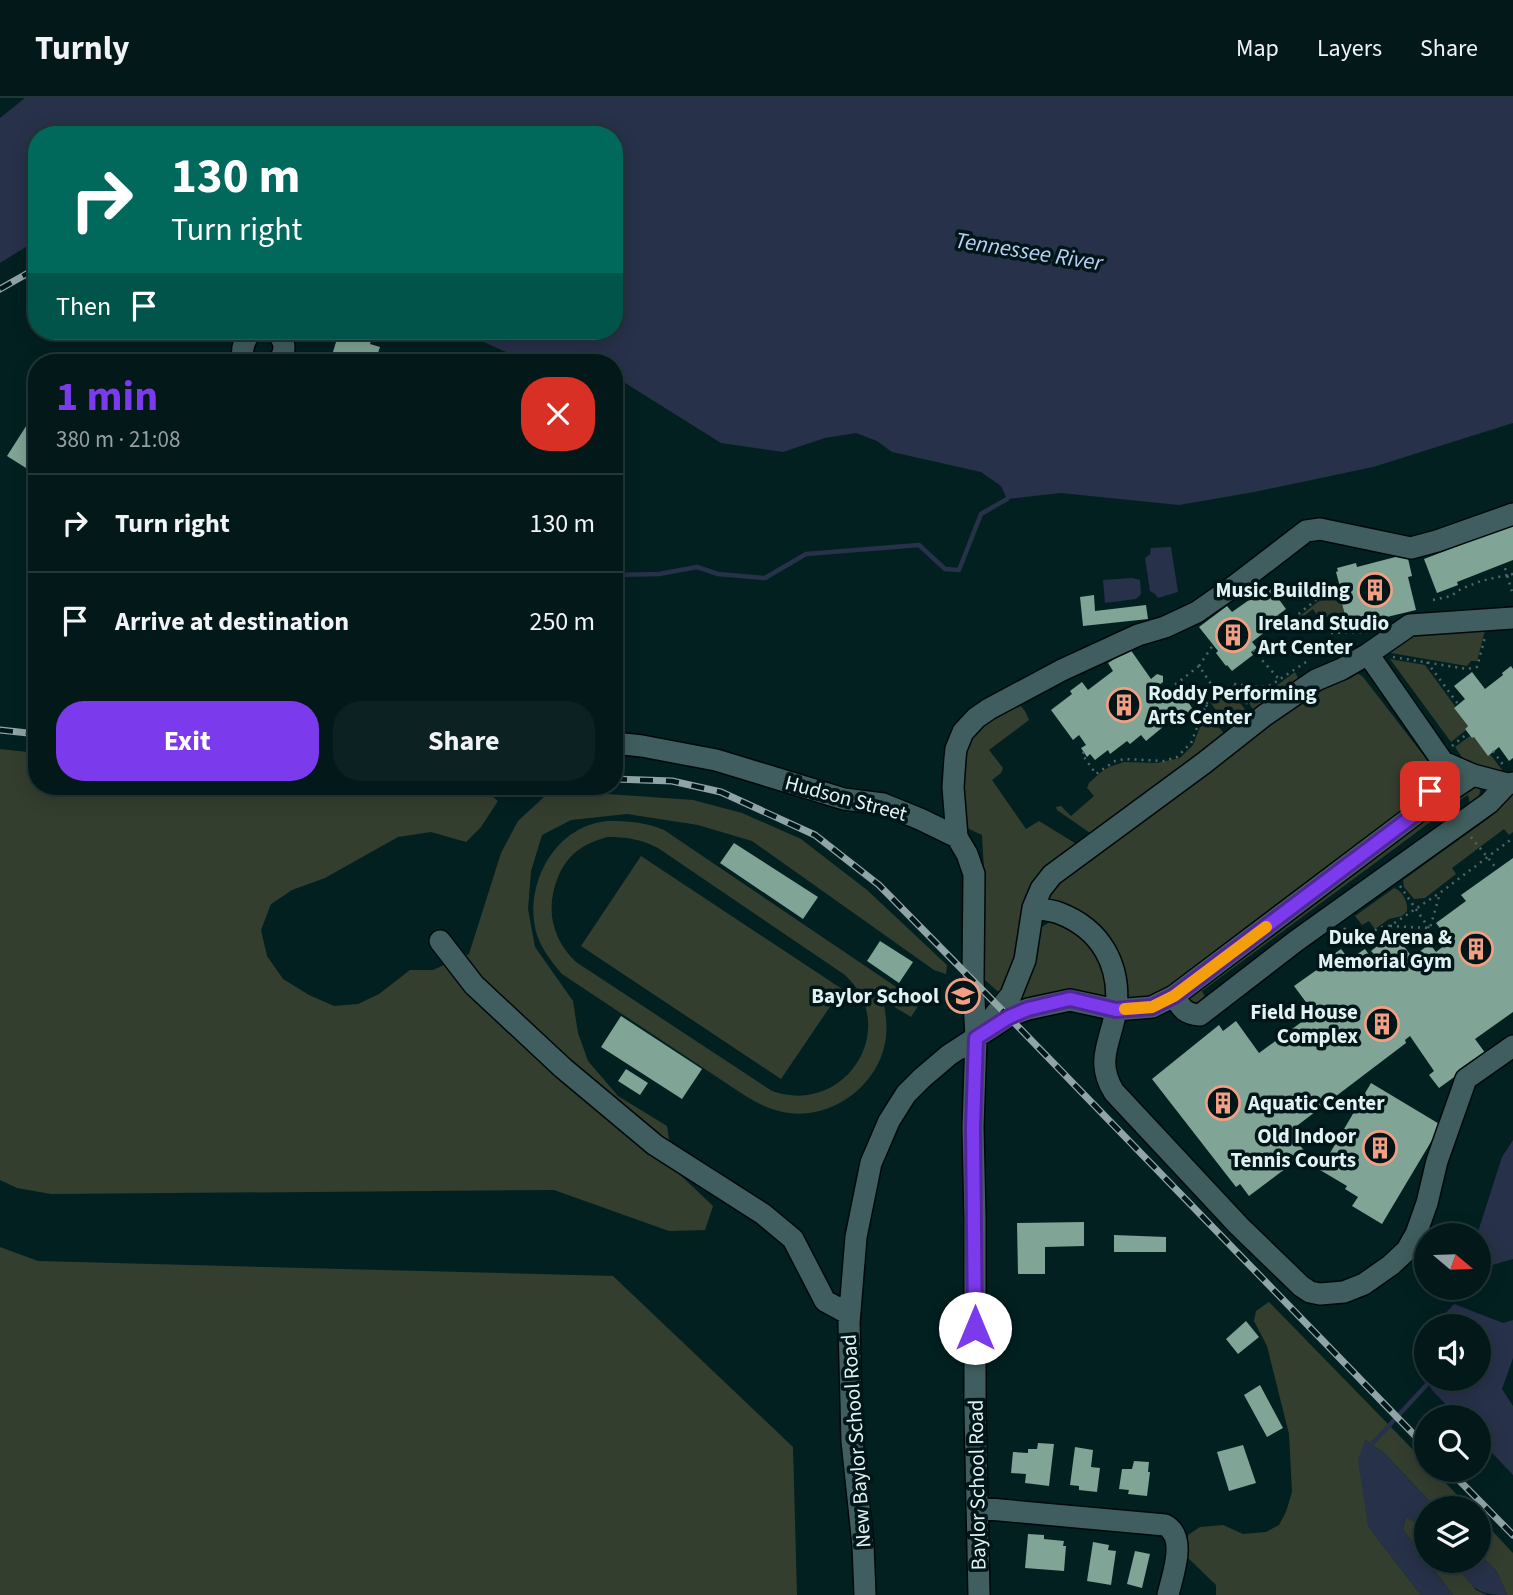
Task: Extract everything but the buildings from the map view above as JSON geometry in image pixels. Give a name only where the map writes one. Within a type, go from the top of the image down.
[{"type":"street","points":[[976,1038],[973,980],[974,874],[957,837],[953,787],[956,749],[963,732],[976,719],[989,709],[1075,664],[1197,612],[1306,531],[1320,529],[1411,548],[1513,514]]},
{"type":"street","points":[[976,1038],[1011,995],[1025,960],[1033,908],[1041,889],[1061,867],[1265,715],[1316,680],[1342,669],[1410,625],[1513,618]]},
{"type":"street","points":[[1372,650],[1443,762],[1473,775],[1510,783]]},
{"type":"street","name":"Hudson Street","points":[[623,744],[716,760],[845,799],[883,804],[957,837]]},
{"type":"street","points":[[1414,815],[1430,791],[1443,762]]},
{"type":"street","name":"New Baylor School Road","points":[[865,1595],[863,1545],[852,1441],[849,1314],[856,1237],[871,1163],[889,1121],[906,1094],[949,1055],[1009,1017],[1028,1009],[1070,999],[1116,1010],[1152,1007],[1174,996],[1414,815],[1473,775]]},
{"type":"street","points":[[1174,996],[1189,1014],[1200,1015],[1296,941],[1489,803],[1510,783]]},
{"type":"street","points":[[1033,908],[1057,912],[1076,921],[1092,934],[1108,954],[1114,969],[1116,1010],[1105,1057],[1107,1081],[1114,1093],[1239,1226],[1310,1292],[1343,1292],[1364,1284],[1407,1250],[1427,1203],[1437,1161],[1466,1079],[1513,1046]]},
{"type":"street","points":[[440,941],[474,985],[563,1068],[634,1128],[655,1145],[762,1214],[793,1239],[825,1301],[849,1314]]},
{"type":"street","name":"Baylor School Road","points":[[976,1038],[973,1127],[979,1595]]},
{"type":"street","points":[[978,1508],[1165,1525],[1175,1535],[1178,1553],[1168,1595]]},
{"type":"path","points":[[1504,564],[1513,595]]},
{"type":"path","points":[[1433,600],[1451,596],[1481,581],[1513,574]]},
{"type":"path","points":[[1283,612],[1291,620],[1316,600],[1339,593]]},
{"type":"path","points":[[1331,633],[1376,631],[1372,650],[1467,669],[1477,667],[1489,621]]},
{"type":"path","points":[[1164,693],[1199,666],[1213,645]]},
{"type":"path","points":[[1253,650],[1280,680]]},
{"type":"path","points":[[1084,752],[1082,754],[1096,774],[1115,761],[1170,760],[1191,743],[1208,700],[1217,693],[1232,685],[1271,685],[1306,662],[1315,668]]},
{"type":"path","points":[[1427,662],[1458,704]]},
{"type":"path","points":[[1199,666],[1217,693]]},
{"type":"path","points":[[1232,685],[1254,713]]},
{"type":"path","points":[[1206,705],[1229,732]]},
{"type":"path","points":[[1466,831],[1497,869]]},
{"type":"path","points":[[1390,926],[1513,838]]},
{"type":"path","points":[[1391,874],[1442,947]]},
{"type":"path","points":[[1430,928],[1441,892]]},
{"type":"path","points":[[1334,914],[1356,943],[1384,926],[1430,928]]},
{"type":"green space","points":[[1340,596],[1351,630],[1330,632],[1328,626],[1331,624],[1327,617],[1319,618],[1313,609],[1299,620],[1297,618],[1319,601]]},
{"type":"green space","points":[[1485,630],[1477,661],[1471,661],[1467,666],[1385,652],[1403,637]]},
{"type":"green space","points":[[1390,659],[1425,665],[1468,726],[1466,730],[1451,742]]},
{"type":"green space","points":[[1295,672],[1299,680],[1257,715],[1238,687],[1270,688]]},
{"type":"green space","points":[[1349,674],[1363,677],[1431,765],[1412,805],[1173,984],[1143,1000],[1127,1000],[1121,981],[1056,905],[1046,898],[1054,885],[1319,687]]},
{"type":"green space","points":[[1230,690],[1247,715],[1232,727],[1228,727],[1210,702]]},
{"type":"green space","points":[[1019,704],[1029,720],[989,750],[1003,768],[992,780],[1026,829],[1039,821],[1078,845],[1061,860],[1003,996],[985,980],[982,835],[965,827],[959,762],[973,730]]},
{"type":"green space","points":[[1206,712],[1227,737],[1093,835],[1057,810],[1056,807],[1061,806],[1071,816],[1094,796],[1087,788],[1089,783],[1109,767],[1124,762],[1157,763],[1180,758],[1193,745]]},
{"type":"green space","points":[[1470,736],[1474,737],[1503,771],[1466,763],[1455,747]]},
{"type":"green space","points":[[0,749],[28,752],[28,795],[491,795],[498,801],[481,827],[466,842],[431,832],[398,837],[325,878],[292,890],[271,904],[261,930],[267,956],[283,979],[334,1006],[358,1004],[379,994],[410,970],[433,970],[469,954],[501,853],[518,821],[545,796],[622,795],[693,800],[742,813],[801,839],[867,890],[947,965],[946,974],[934,970],[752,841],[698,825],[627,814],[571,820],[542,835],[531,871],[528,909],[535,947],[573,1001],[578,1033],[588,1061],[618,1096],[667,1126],[673,1168],[713,1206],[705,1230],[669,1231],[554,1190],[51,1194],[17,1188],[0,1180]]},
{"type":"green space","points":[[1476,786],[1480,790],[1479,799],[1470,804],[1468,795],[1460,800],[1202,991],[1207,1001],[1196,1004],[1186,999],[1463,788]]},
{"type":"green space","points":[[1513,793],[1513,832],[1509,835],[1504,829],[1452,868],[1456,874],[1425,898],[1414,899],[1404,887],[1403,880],[1489,818]]},
{"type":"green space","points":[[608,821],[629,822],[664,830],[920,1003],[911,1017],[883,1000],[885,1043],[873,1073],[862,1086],[836,1105],[821,1111],[789,1113],[767,1107],[735,1089],[562,974],[537,936],[534,904],[537,887],[542,870],[562,842],[591,825]],"holes":[[[607,837],[627,838],[658,848],[845,975],[861,996],[868,1019],[866,1042],[857,1063],[842,1080],[822,1091],[798,1096],[772,1091],[576,962],[561,944],[556,933],[552,912],[554,889],[558,877],[574,853]]]},
{"type":"green space","points":[[641,856],[842,989],[781,1079],[581,946]]},
{"type":"green space","points":[[1394,888],[1404,897],[1407,911],[1375,929],[1369,921],[1362,925],[1355,916]]},
{"type":"green space","points":[[1051,921],[1070,928],[1095,949],[1105,968],[1106,1000],[1023,1001],[1019,998],[1039,929]]},
{"type":"green space","points":[[0,1247],[38,1261],[613,1276],[793,1447],[797,1595],[0,1595]]},
{"type":"green space","points":[[1269,1302],[1414,1451],[1414,1482],[1445,1482],[1458,1496],[1425,1496],[1384,1453],[1365,1440],[1368,1526],[1421,1595],[1216,1595],[1216,1585],[1187,1557],[1188,1535],[1200,1527],[1223,1525],[1243,1534],[1266,1532],[1279,1525],[1292,1492],[1289,1434],[1267,1346],[1254,1321],[1256,1311]]},
{"type":"green space","points":[[1406,1517],[1414,1521],[1414,1544],[1403,1530]]},
{"type":"green space","points":[[1491,1530],[1513,1553],[1513,1595],[1507,1595],[1497,1572],[1491,1566]]},
{"type":"green space","points":[[1436,1573],[1463,1573],[1476,1590],[1487,1595],[1453,1595]]},
{"type":"water","name":"Tennessee River","points":[[25,98],[1513,98],[1513,423],[1373,467],[1179,505],[1061,493],[1007,499],[1001,486],[981,472],[892,452],[877,441],[856,433],[825,438],[783,452],[721,443],[623,382],[623,354],[512,354],[479,340],[623,340],[623,126],[28,126],[28,246],[0,263],[0,118]]},
{"type":"water","points":[[1171,547],[1178,592],[1158,598],[1150,591],[1145,558],[1150,554],[1151,548]]},
{"type":"water","points":[[1103,580],[1140,580],[1141,594],[1136,599],[1105,603]]},
{"type":"water","points":[[1513,1140],[1513,1259],[1491,1265],[1491,1223],[1481,1223],[1502,1157]]},
{"type":"water","points":[[1454,1304],[1480,1314],[1445,1314]]},
{"type":"water","points":[[1491,1318],[1503,1323],[1513,1320],[1513,1358],[1502,1389],[1513,1406],[1513,1475],[1491,1452],[1491,1405],[1446,1405],[1433,1391],[1491,1391]]},
{"type":"water","points":[[1365,1440],[1384,1453],[1425,1496],[1414,1496],[1414,1521],[1406,1517],[1403,1530],[1414,1544],[1414,1573],[1436,1573],[1453,1595],[1421,1595],[1368,1526],[1358,1460]]},
{"type":"water","points":[[1491,1566],[1497,1572],[1507,1595],[1480,1591],[1462,1573],[1491,1573]]},
{"type":"waterway","points":[[623,575],[659,574],[697,567],[718,574],[765,578],[806,554],[919,545],[945,569],[959,570],[981,514],[1007,499],[1009,495]]},
{"type":"waterway","points":[[1372,1449],[1371,1445],[1421,1391]]},
{"type":"railway","points":[[0,289],[28,273]]},
{"type":"railway","points":[[0,730],[28,733]]},
{"type":"railway","points":[[623,779],[672,781],[721,792],[815,835],[879,885],[1414,1435]]},
{"type":"railway","points":[[1461,1482],[1513,1535]]},
{"type":"slow traffic","points":[[1125,1009],[1152,1007],[1174,996],[1266,927]]},
{"type":"place","name":"Music Building","points":[[1375,590]]},
{"type":"place","name":"Ireland Studio Art Center","points":[[1233,635]]},
{"type":"place","name":"Roddy Performing Arts Center","points":[[1124,705]]},
{"type":"place","name":"Duke Arena & Memorial Gym","points":[[1476,949]]},
{"type":"place","name":"Baylor School","points":[[963,996]]},
{"type":"place","name":"Field House Complex","points":[[1382,1024]]},
{"type":"place","name":"Aquatic Center","points":[[1223,1103]]},
{"type":"place","name":"Old Indoor Tennis Courts","points":[[1380,1148]]},
{"type":"route","points":[[975,1328],[973,1127],[976,1038],[1009,1017],[1028,1009],[1070,999],[1116,1010],[1152,1007],[1174,996],[1414,815],[1430,791]]}]
